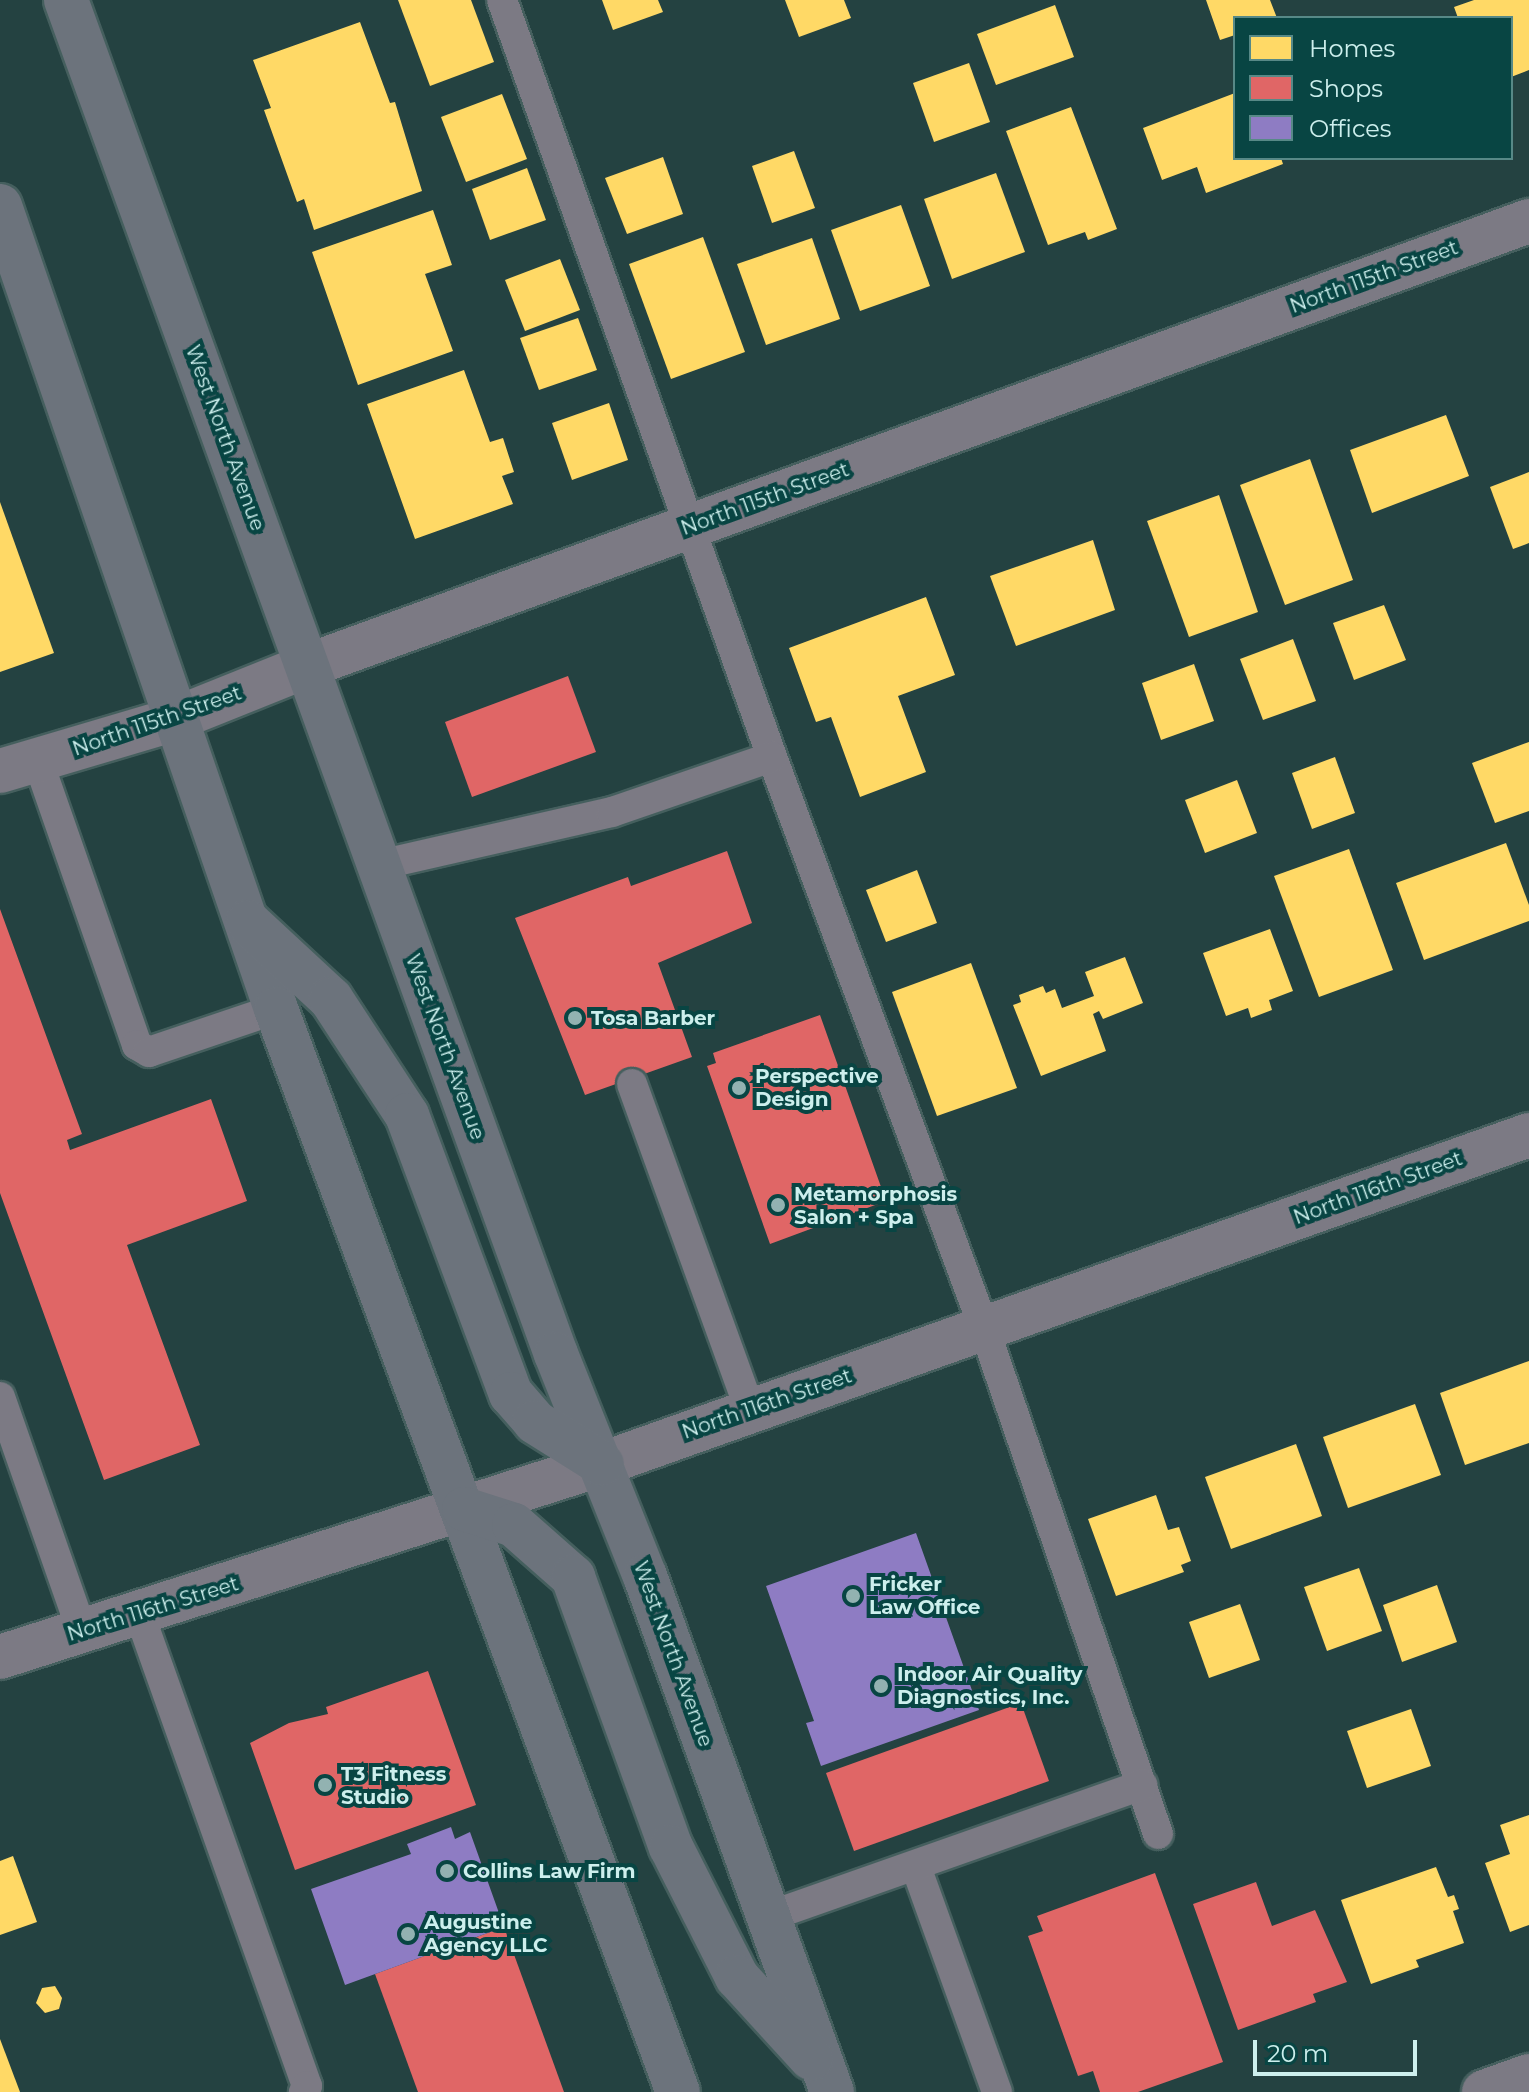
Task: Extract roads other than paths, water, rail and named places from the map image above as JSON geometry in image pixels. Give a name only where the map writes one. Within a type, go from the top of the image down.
[{"type":"main road","name":"West North Avenue","points":[[66,0],[556,1354],[602,1464],[828,2082]]},
{"type":"main road","points":[[0,206],[276,1009],[678,2092]]},
{"type":"main road","points":[[245,918],[331,999],[407,1115],[511,1394],[535,1422],[602,1464]]},
{"type":"main road","points":[[464,1509],[514,1525],[573,1577],[671,1847],[731,1964],[828,2082]]},
{"type":"street","name":"North 115th Street","points":[[19,764],[87,749],[175,719],[307,666],[1529,221]]},
{"type":"street","name":"North 116th Street","points":[[0,1657],[602,1464],[1529,1135]]},
{"type":"street","points":[[1484,2092],[1529,2076]]},
{"type":"lane","points":[[502,0],[772,757],[984,1328],[1158,1834]]},
{"type":"lane","points":[[379,865],[612,812],[772,757]]},
{"type":"lane","points":[[19,764],[137,1045],[149,1052],[276,1009]]},
{"type":"lane","points":[[632,1084],[750,1410]]},
{"type":"lane","points":[[0,1397],[82,1631]]},
{"type":"lane","points":[[139,1613],[307,2086],[304,2092]]},
{"type":"lane","points":[[767,1917],[1142,1785]]},
{"type":"lane","points":[[916,1867],[997,2092]]},
{"type":"place","name":"Tosa Barber","points":[[575,1018]]},
{"type":"place","name":"Perspective Design","points":[[739,1088]]},
{"type":"place","name":"Metamorphosis Salon + Spa","points":[[778,1205]]},
{"type":"place","name":"Fricker Law Office","points":[[853,1596]]},
{"type":"place","name":"Indoor Air Quality Diagnostics, Inc.","points":[[881,1686]]},
{"type":"place","name":"T3 Fitness Studio","points":[[325,1785]]},
{"type":"place","name":"Collins Law Firm","points":[[447,1871]]},
{"type":"place","name":"Augustine Agency LLC","points":[[408,1934]]}]
